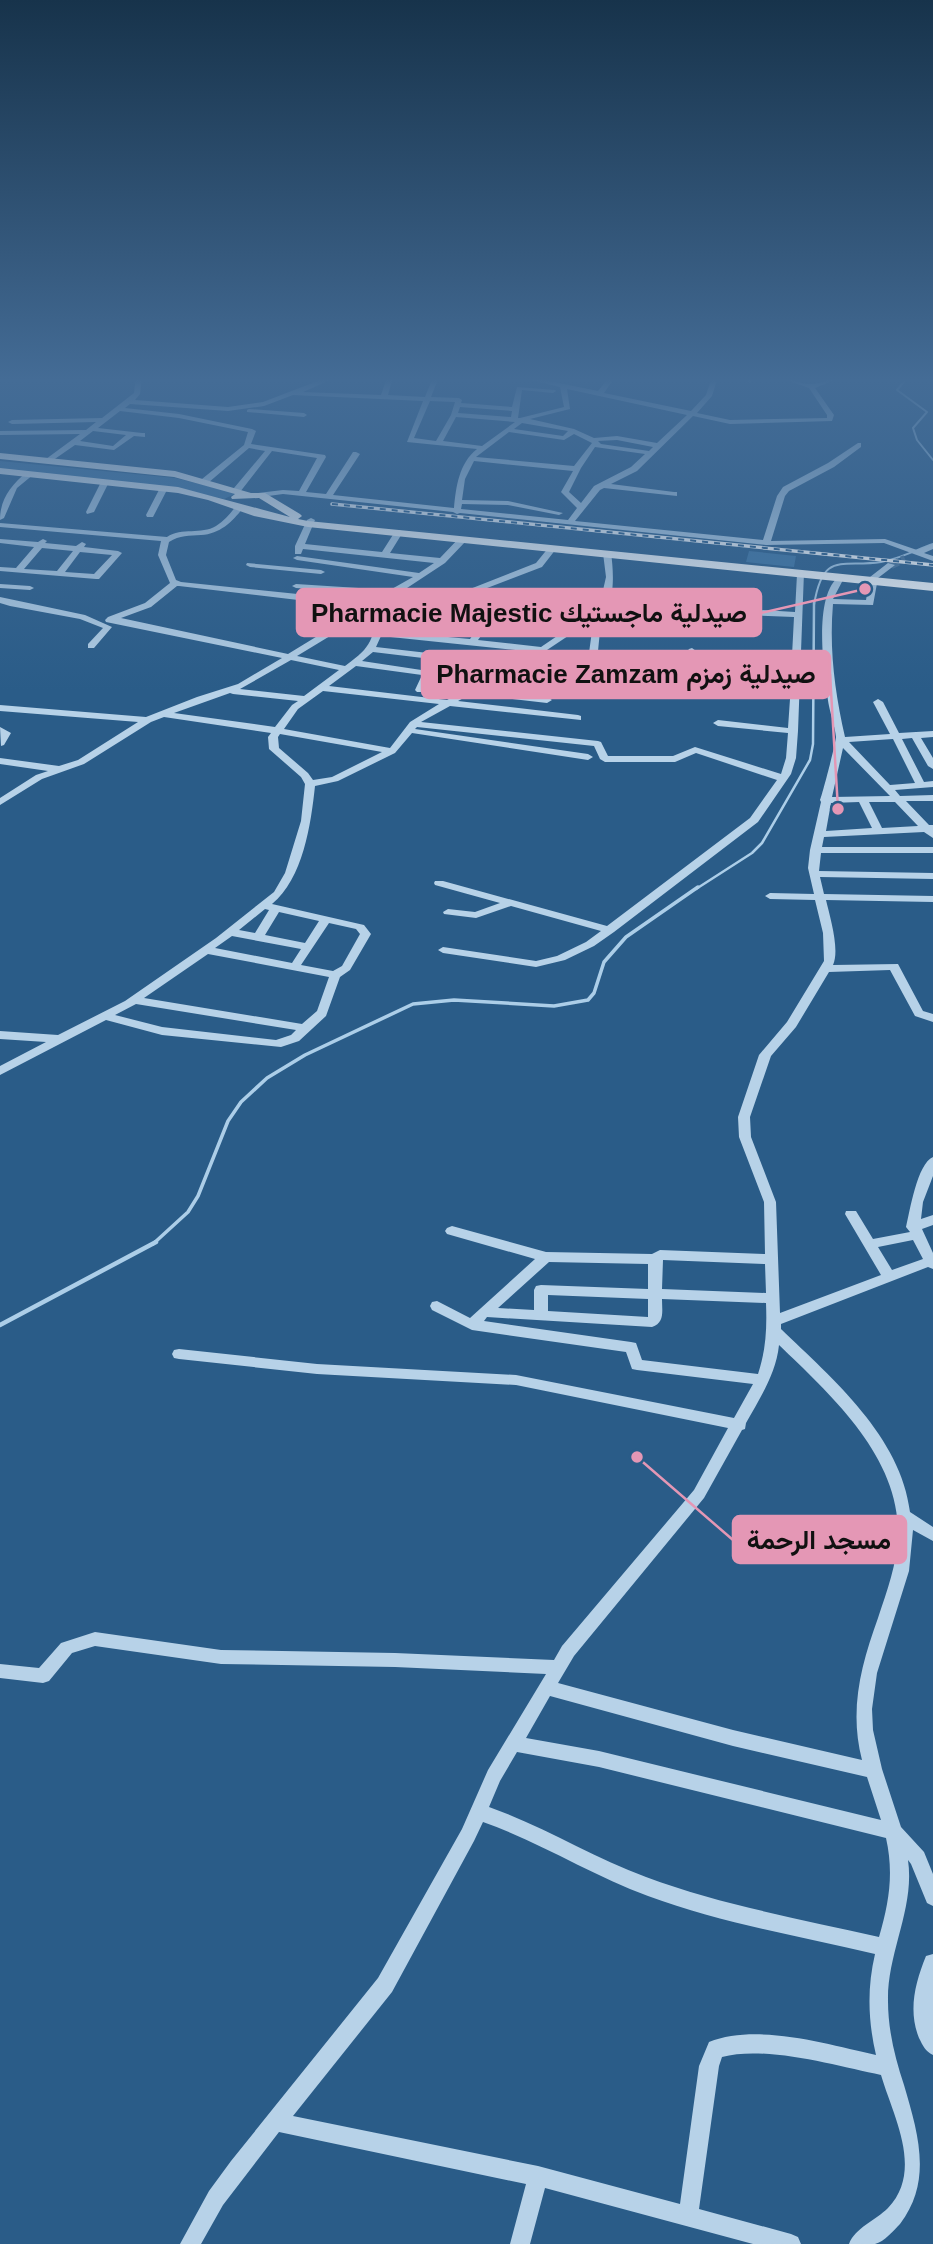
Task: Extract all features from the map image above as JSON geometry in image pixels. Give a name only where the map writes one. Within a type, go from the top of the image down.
[{"type":"main road","points":[[105,482],[198,493],[238,507],[310,522],[933,587]]},
{"type":"main road","points":[[207,482],[264,498],[310,522]]},
{"type":"main road","points":[[238,507],[233,499],[242,492]]},
{"type":"main road","points":[[238,507],[259,507],[264,498]]},
{"type":"street","points":[[0,515],[14,487],[20,482]]},
{"type":"street","points":[[90,512],[105,482]]},
{"type":"street","points":[[242,492],[249,482]]},
{"type":"street","points":[[301,494],[308,482]]},
{"type":"street","points":[[328,497],[338,482]]},
{"type":"street","points":[[457,512],[461,482]]},
{"type":"street","points":[[572,482],[565,492],[579,510]]},
{"type":"street","points":[[570,522],[601,485],[608,482]]},
{"type":"street","points":[[766,543],[782,493],[797,482]]},
{"type":"street","points":[[601,485],[674,494]]},
{"type":"street","points":[[150,514],[164,488]]},
{"type":"street","points":[[264,498],[277,492],[301,494],[766,543],[885,541],[914,555],[933,559]]},
{"type":"street","points":[[460,502],[508,503],[559,513],[579,510]]},
{"type":"street","points":[[0,525],[168,539],[218,530],[227,525],[238,507]]},
{"type":"street","points":[[289,569],[297,558],[299,546],[310,522]]},
{"type":"street","points":[[18,571],[51,529]]},
{"type":"street","points":[[385,554],[398,532]]},
{"type":"street","points":[[59,574],[91,533]]},
{"type":"street","points":[[168,539],[163,544],[162,555],[175,583]]},
{"type":"street","points":[[258,937],[290,873],[306,821],[310,784],[305,775],[274,749],[272,743],[276,730],[306,699],[371,649],[378,633],[380,605],[393,592],[442,561],[463,540]]},
{"type":"street","points":[[0,541],[118,553],[96,577],[0,569]]},
{"type":"street","points":[[299,546],[442,561]]},
{"type":"street","points":[[914,555],[933,546]]},
{"type":"street","points":[[296,586],[446,594],[471,591],[539,565],[552,549]]},
{"type":"street","points":[[310,784],[335,779],[394,748],[410,727],[447,703],[518,665],[571,630],[592,622],[602,613],[606,602],[610,577],[607,553]]},
{"type":"street","points":[[297,558],[418,575]]},
{"type":"street","points":[[250,565],[321,572]]},
{"type":"street","points":[[829,601],[870,603],[873,581],[878,572],[891,565]]},
{"type":"street","points":[[443,950],[536,964],[574,953],[610,930],[745,827],[762,810],[783,779],[791,758],[801,574]]},
{"type":"street","points":[[190,2244],[216,2198],[385,1985],[478,1812],[494,1776],[558,1667],[579,1636],[683,1517],[740,1425],[763,1380],[771,1357],[774,1326],[770,1202],[744,1137],[744,1117],[765,1055],[792,1024],[826,969],[830,953],[814,874],[815,850],[825,800],[841,740],[833,704],[826,633],[829,601],[836,577]]},
{"type":"street","points":[[100,623],[148,605],[175,583],[380,605],[571,630]]},
{"type":"street","points":[[0,586],[30,588]]},
{"type":"street","points":[[724,591],[726,632]]},
{"type":"street","points":[[536,593],[606,602]]},
{"type":"street","points":[[0,600],[27,608],[87,617],[109,628],[91,646]]},
{"type":"street","points":[[0,802],[31,781],[88,757],[148,720],[200,699],[232,691],[327,634],[364,605]]},
{"type":"street","points":[[743,612],[798,615]]},
{"type":"street","points":[[696,613],[726,615]]},
{"type":"street","points":[[111,619],[288,656],[427,675]]},
{"type":"street","points":[[472,642],[488,620]]},
{"type":"street","points":[[592,622],[596,631],[592,663]]},
{"type":"street","points":[[508,646],[524,624]]},
{"type":"street","points":[[378,633],[543,650]]},
{"type":"street","points":[[371,649],[518,665],[592,663],[671,679],[795,697]]},
{"type":"street","points":[[671,679],[692,651]]},
{"type":"street","points":[[414,699],[441,656]]},
{"type":"street","points":[[503,673],[579,682]]},
{"type":"street","points":[[423,686],[547,700]]},
{"type":"street","points":[[321,688],[578,718]]},
{"type":"street","points":[[232,691],[306,699]]},
{"type":"street","points":[[878,702],[921,785]]},
{"type":"street","points":[[0,708],[148,720]]},
{"type":"street","points":[[162,714],[394,748]]},
{"type":"street","points":[[718,723],[793,731]]},
{"type":"street","points":[[410,727],[588,757]]},
{"type":"street","points":[[410,727],[598,744],[605,759],[676,759],[695,750],[783,779]]},
{"type":"street","points":[[0,730],[6,733],[1,743]]},
{"type":"street","points":[[841,740],[933,734]]},
{"type":"street","points":[[915,735],[933,765]]},
{"type":"street","points":[[841,740],[931,831]]},
{"type":"street","points":[[0,761],[61,770]]},
{"type":"street","points":[[889,788],[933,784]]},
{"type":"street","points":[[825,800],[933,798]]},
{"type":"street","points":[[863,800],[879,832]]},
{"type":"street","points":[[820,834],[931,831]]},
{"type":"street","points":[[815,850],[933,850]]},
{"type":"street","points":[[814,874],[933,876]]},
{"type":"street","points":[[439,883],[610,930]]},
{"type":"street","points":[[771,896],[933,899]]},
{"type":"street","points":[[448,912],[476,915],[510,903]]},
{"type":"street","points":[[0,1071],[134,1000],[271,907],[366,931],[345,968],[335,975],[323,1013],[295,1038],[277,1044],[162,1031],[106,1016]]},
{"type":"street","points":[[294,968],[326,919]]},
{"type":"street","points":[[231,932],[308,947]]},
{"type":"street","points":[[206,950],[335,975]]},
{"type":"street","points":[[826,969],[894,966],[919,1013],[933,1018]]},
{"type":"street","points":[[134,1000],[261,1023],[307,1027]]},
{"type":"street","points":[[0,1035],[58,1039]]},
{"type":"street","points":[[774,1326],[889,1276],[932,1262],[914,1231],[911,1216],[933,1161]]},
{"type":"street","points":[[851,1214],[889,1276]]},
{"type":"street","points":[[869,1244],[914,1231],[933,1220]]},
{"type":"street","points":[[452,1231],[546,1256],[654,1259],[660,1255],[771,1259]]},
{"type":"street","points":[[472,1325],[546,1256]]},
{"type":"street","points":[[484,1312],[652,1322],[655,1320],[656,1294],[654,1259]]},
{"type":"street","points":[[530,1272],[540,1279],[541,1316]]},
{"type":"street","points":[[541,1290],[771,1298]]},
{"type":"street","points":[[437,1306],[472,1325],[631,1347],[637,1366],[763,1380]]},
{"type":"street","points":[[774,1326],[867,1429],[893,1476],[904,1516],[905,1544],[901,1572],[872,1659],[864,1694],[865,1731],[873,1770],[893,1831],[900,1870],[900,1891],[884,1947],[878,2006],[890,2067],[914,2147],[914,2184],[898,2214],[859,2244]]},
{"type":"street","points":[[179,1354],[317,1369],[516,1380],[740,1425]]},
{"type":"street","points":[[904,1516],[933,1535]]},
{"type":"street","points":[[0,1671],[43,1676],[67,1648],[95,1639],[221,1657],[395,1660],[558,1667]]},
{"type":"street","points":[[548,1688],[733,1738],[873,1770]]},
{"type":"street","points":[[514,1744],[599,1759],[893,1831],[918,1858],[933,1896]]},
{"type":"street","points":[[478,1812],[512,1824],[620,1875],[678,1898],[884,1947]]},
{"type":"street","points":[[931,1974],[922,1998],[922,2021],[933,2045]]},
{"type":"street","points":[[688,2217],[709,2066],[716,2049],[730,2045],[770,2046],[890,2067]]},
{"type":"street","points":[[276,2122],[538,2176],[791,2244]]},
{"type":"street","points":[[520,2244],[538,2176]]},
{"type":"shaded area","points":[[118,482],[190,482],[237,493],[224,499],[177,488]]},
{"type":"shaded area","points":[[749,551],[796,556],[794,567],[746,562]]},
{"type":"waterway","points":[[814,605],[823,576],[836,565],[887,561],[933,544]]},
{"type":"waterway","points":[[696,889],[752,853],[762,843],[810,760],[813,744],[814,603]]},
{"type":"waterway","points":[[154,1243],[188,1212],[198,1196],[228,1121],[241,1102],[267,1078],[305,1055],[413,1004],[454,1000],[554,1006],[588,1000],[594,993],[604,962],[626,937],[698,887]]},
{"type":"waterway","points":[[0,1325],[154,1243]]},
{"type":"tunnel","points":[[891,565],[905,559]]},
{"type":"railway","points":[[332,504],[933,565]]},
{"type":"place","name":"Pharmacie Majestic صيدلية ماجستيك","points":[[865,589]]},
{"type":"place","name":"Pharmacie Zamzam صيدلية زمزم","points":[[838,809]]},
{"type":"place","name":"مسجد الرحمة","points":[[637,1457]]}]
